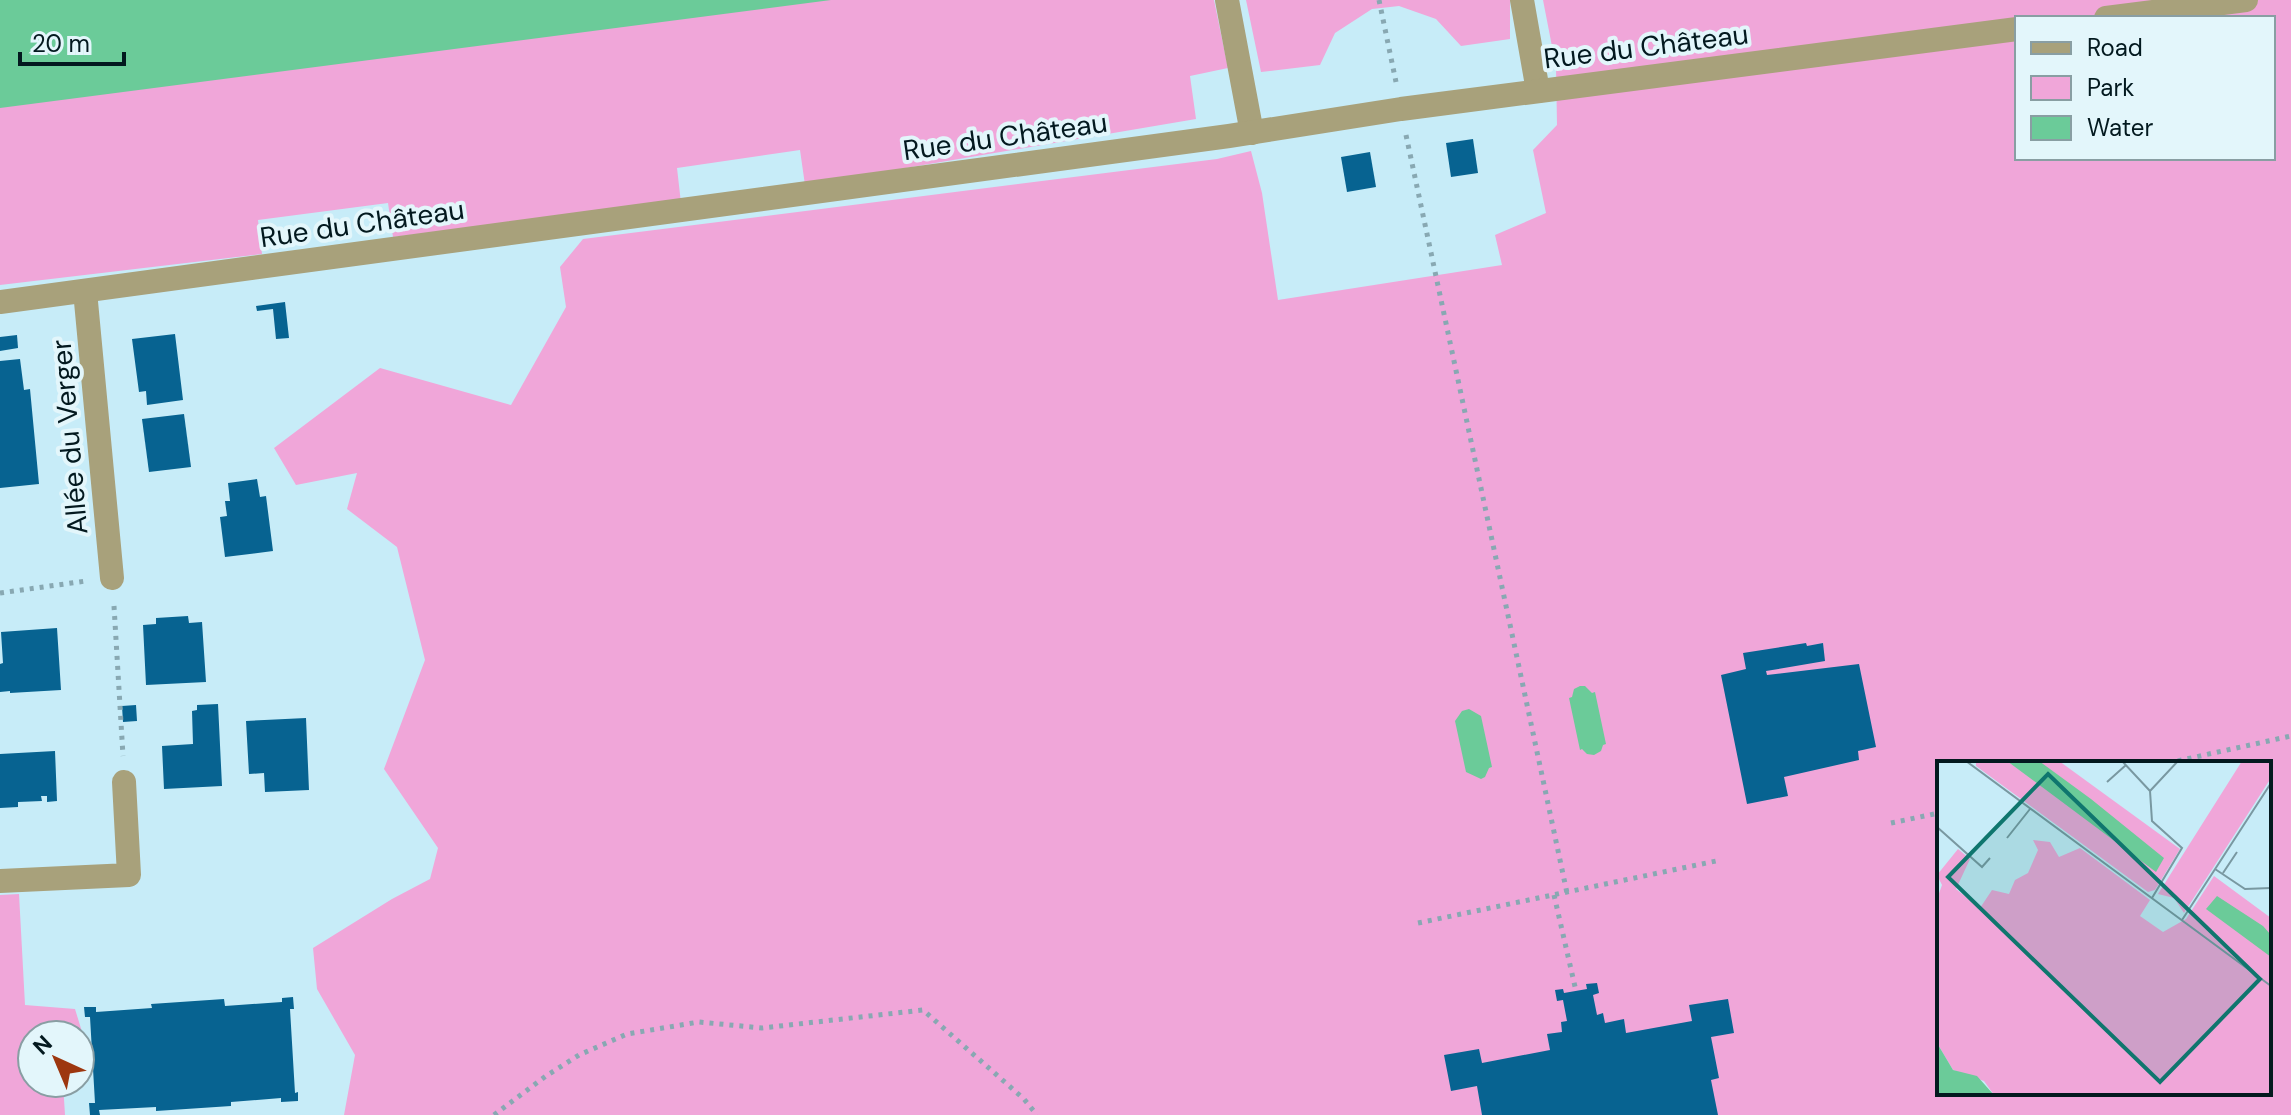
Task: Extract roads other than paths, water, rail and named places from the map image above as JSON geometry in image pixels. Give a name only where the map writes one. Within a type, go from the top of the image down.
[{"type":"street","points":[[1227,0],[1252,133]]},
{"type":"street","points":[[1522,0],[1538,91]]},
{"type":"street","points":[[2122,16],[2246,0]]},
{"type":"street","name":"Rue du Château","points":[[0,302],[1252,133],[1401,109],[2015,29]]},
{"type":"street","name":"Allée du Verger","points":[[85,291],[112,578]]},
{"type":"street","points":[[0,881],[129,875],[124,782]]},
{"type":"water","points":[[0,0],[831,0],[0,108]]},
{"type":"water","points":[[1580,686],[1595,692],[1606,744],[1594,755],[1580,750],[1569,698]]},
{"type":"water","points":[[1469,709],[1481,716],[1492,767],[1481,779],[1466,772],[1455,721],[1462,711]]}]
